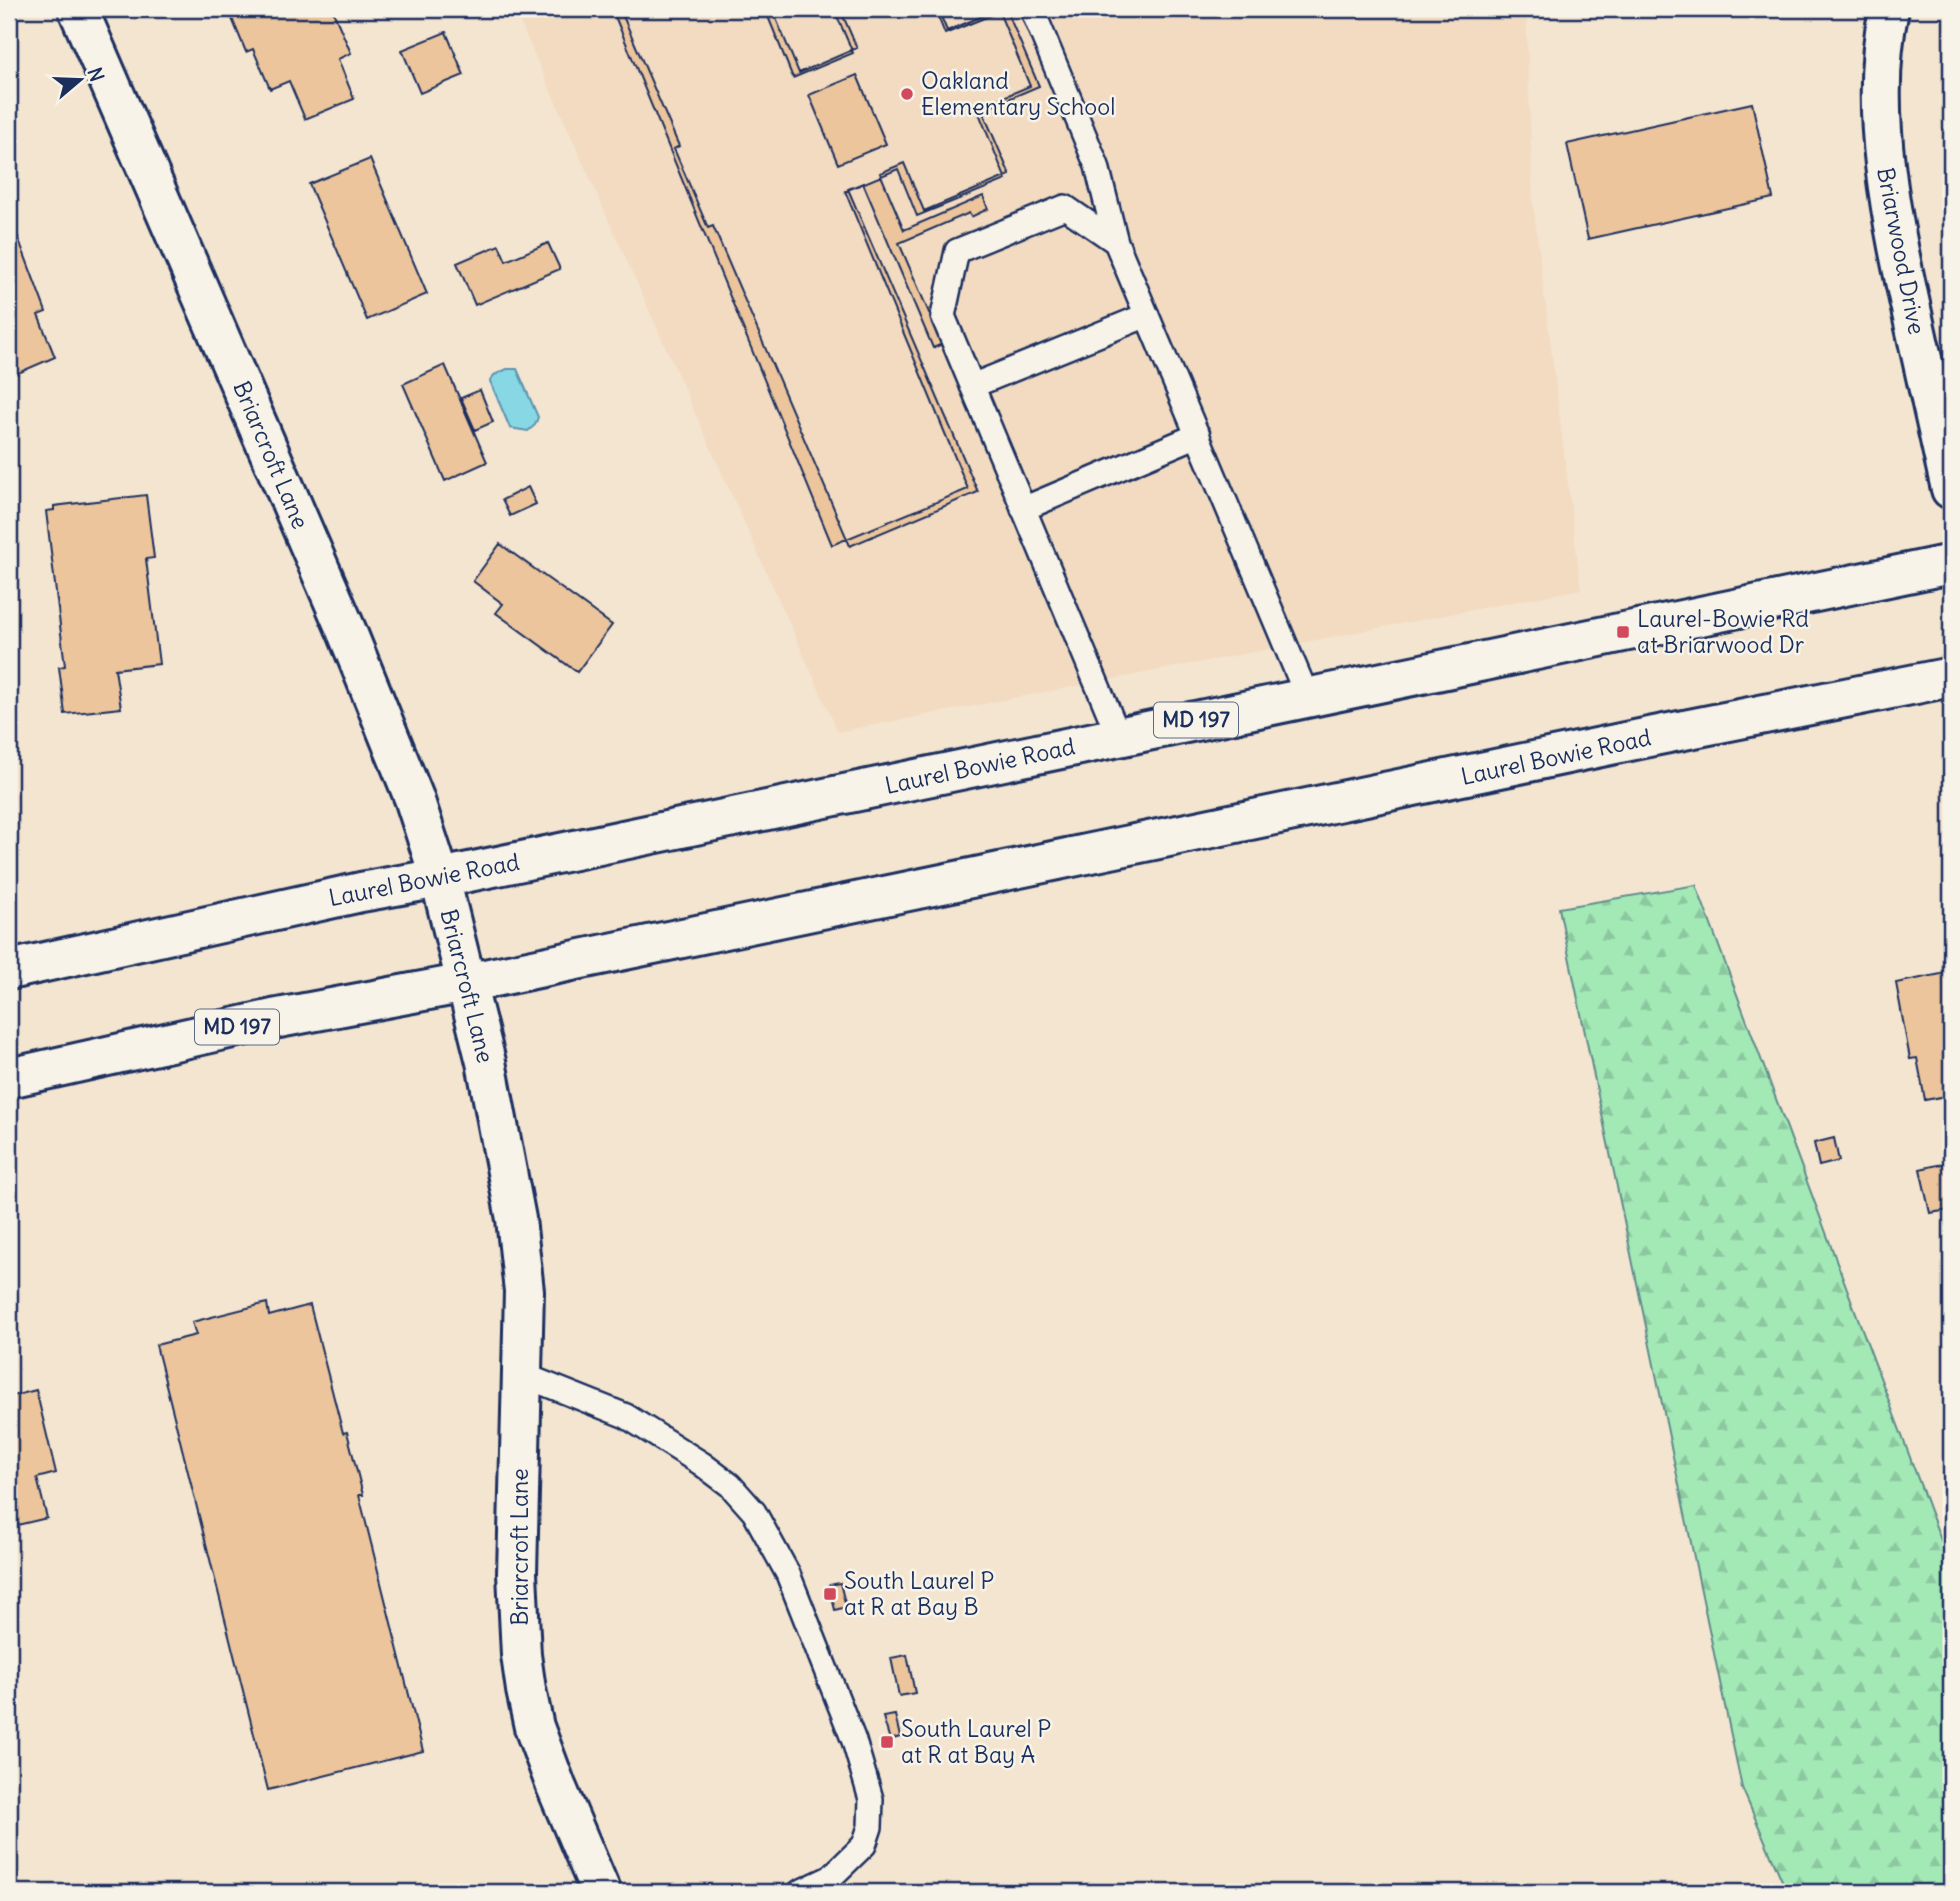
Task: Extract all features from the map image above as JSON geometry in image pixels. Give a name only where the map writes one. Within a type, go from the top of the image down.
[{"type":"main road","name":"Briarcroft Lane","points":[[78,9],[347,632],[414,798],[440,878],[486,1062],[516,1219],[524,1292],[517,1573],[522,1667],[534,1727],[601,1892]]},
{"type":"main road","name":"Briarwood Drive","points":[[1889,9],[1885,26],[1881,94],[1884,164],[1907,289],[1951,489]]},
{"type":"main road","name":"Laurel Bowie Road","points":[[9,970],[321,901],[1119,737],[1307,695],[1951,564]]},
{"type":"main road","name":"Laurel Bowie Road","points":[[9,1078],[273,1019],[466,983],[1654,736],[1951,677]]},
{"type":"lane","points":[[1032,9],[1097,166],[1116,242],[1307,695]]},
{"type":"lane","points":[[1116,242],[1065,207],[957,251],[943,316],[1119,737]]},
{"type":"lane","points":[[972,386],[1147,315]]},
{"type":"lane","points":[[1023,509],[1198,435]]},
{"type":"lane","points":[[523,1375],[626,1416],[730,1485],[754,1512],[788,1574],[854,1741],[871,1799],[870,1827],[864,1844],[830,1878],[800,1892]]},
{"type":"shaded area","points":[[514,9],[1526,9],[1533,202],[1581,589],[838,732]]},
{"type":"green space","points":[[1696,885],[1951,1567],[1951,1892],[1787,1892],[1742,1788],[1559,908]]},
{"type":"water","points":[[507,369],[517,369],[538,417],[535,425],[528,431],[510,428],[490,381],[494,375]]},
{"type":"building","points":[[228,9],[332,9],[351,53],[338,59],[354,99],[305,119],[289,81],[270,89],[253,49],[246,52]]},
{"type":"building","points":[[612,9],[765,9],[793,78],[853,53],[834,9],[935,9],[945,34],[999,12],[1030,86],[977,108],[1006,180],[917,216],[898,169],[845,191],[968,489],[832,545]]},
{"type":"building","points":[[620,9],[772,9],[799,73],[857,48],[840,9],[938,9],[947,31],[999,9],[1006,9],[1039,86],[982,110],[1010,175],[924,211],[904,163],[880,173],[904,230],[983,196],[988,209],[971,217],[969,213],[899,243],[936,329],[945,343],[933,348],[863,183],[848,189],[978,492],[850,546],[713,226],[708,228],[674,149],[679,146]],"holes":[[[857,75],[886,144],[838,164],[809,95]]]},
{"type":"building","points":[[446,32],[464,75],[420,93],[402,50]]},
{"type":"building","points":[[1752,103],[1773,198],[1588,239],[1567,144]]},
{"type":"building","points":[[370,159],[427,294],[367,320],[309,184]]},
{"type":"building","points":[[13,224],[46,312],[38,315],[55,357],[9,377],[9,226]]},
{"type":"building","points":[[548,243],[560,269],[475,305],[457,263],[499,245],[506,261]]},
{"type":"building","points":[[445,365],[487,462],[445,481],[403,384]]},
{"type":"building","points":[[480,390],[493,422],[475,430],[461,398]]},
{"type":"building","points":[[528,487],[536,504],[510,516],[502,500]]},
{"type":"building","points":[[146,495],[154,558],[146,559],[159,664],[115,669],[121,708],[65,714],[59,667],[65,666],[46,511],[54,510],[54,506]]},
{"type":"building","points":[[500,544],[612,625],[577,672],[496,613],[503,604],[473,581]]},
{"type":"building","points":[[1951,972],[1951,1095],[1925,1100],[1917,1058],[1910,1059],[1896,983]]},
{"type":"building","points":[[1834,1138],[1839,1161],[1819,1166],[1814,1143]]},
{"type":"building","points":[[1951,1162],[1951,1221],[1949,1210],[1930,1213],[1920,1169]]},
{"type":"building","points":[[267,1303],[269,1316],[310,1305],[343,1433],[347,1432],[363,1495],[359,1495],[423,1751],[268,1790],[156,1345],[196,1335],[192,1322]]},
{"type":"building","points":[[36,1390],[56,1473],[37,1478],[47,1518],[9,1527],[9,1397]]},
{"type":"building","points":[[840,1583],[846,1607],[835,1610],[829,1585]]},
{"type":"building","points":[[907,1655],[915,1693],[899,1696],[891,1658]]},
{"type":"building","points":[[895,1715],[900,1737],[890,1740],[883,1717]]},
{"type":"place","name":"Oakland Elementary School","points":[[907,94]]},
{"type":"place","name":"Laurel-Bowie Rd at Briarwood Dr","points":[[1623,632]]},
{"type":"place","name":"South Laurel P at R at Bay B","points":[[830,1594]]},
{"type":"place","name":"South Laurel P at R at Bay A","points":[[887,1742]]}]
